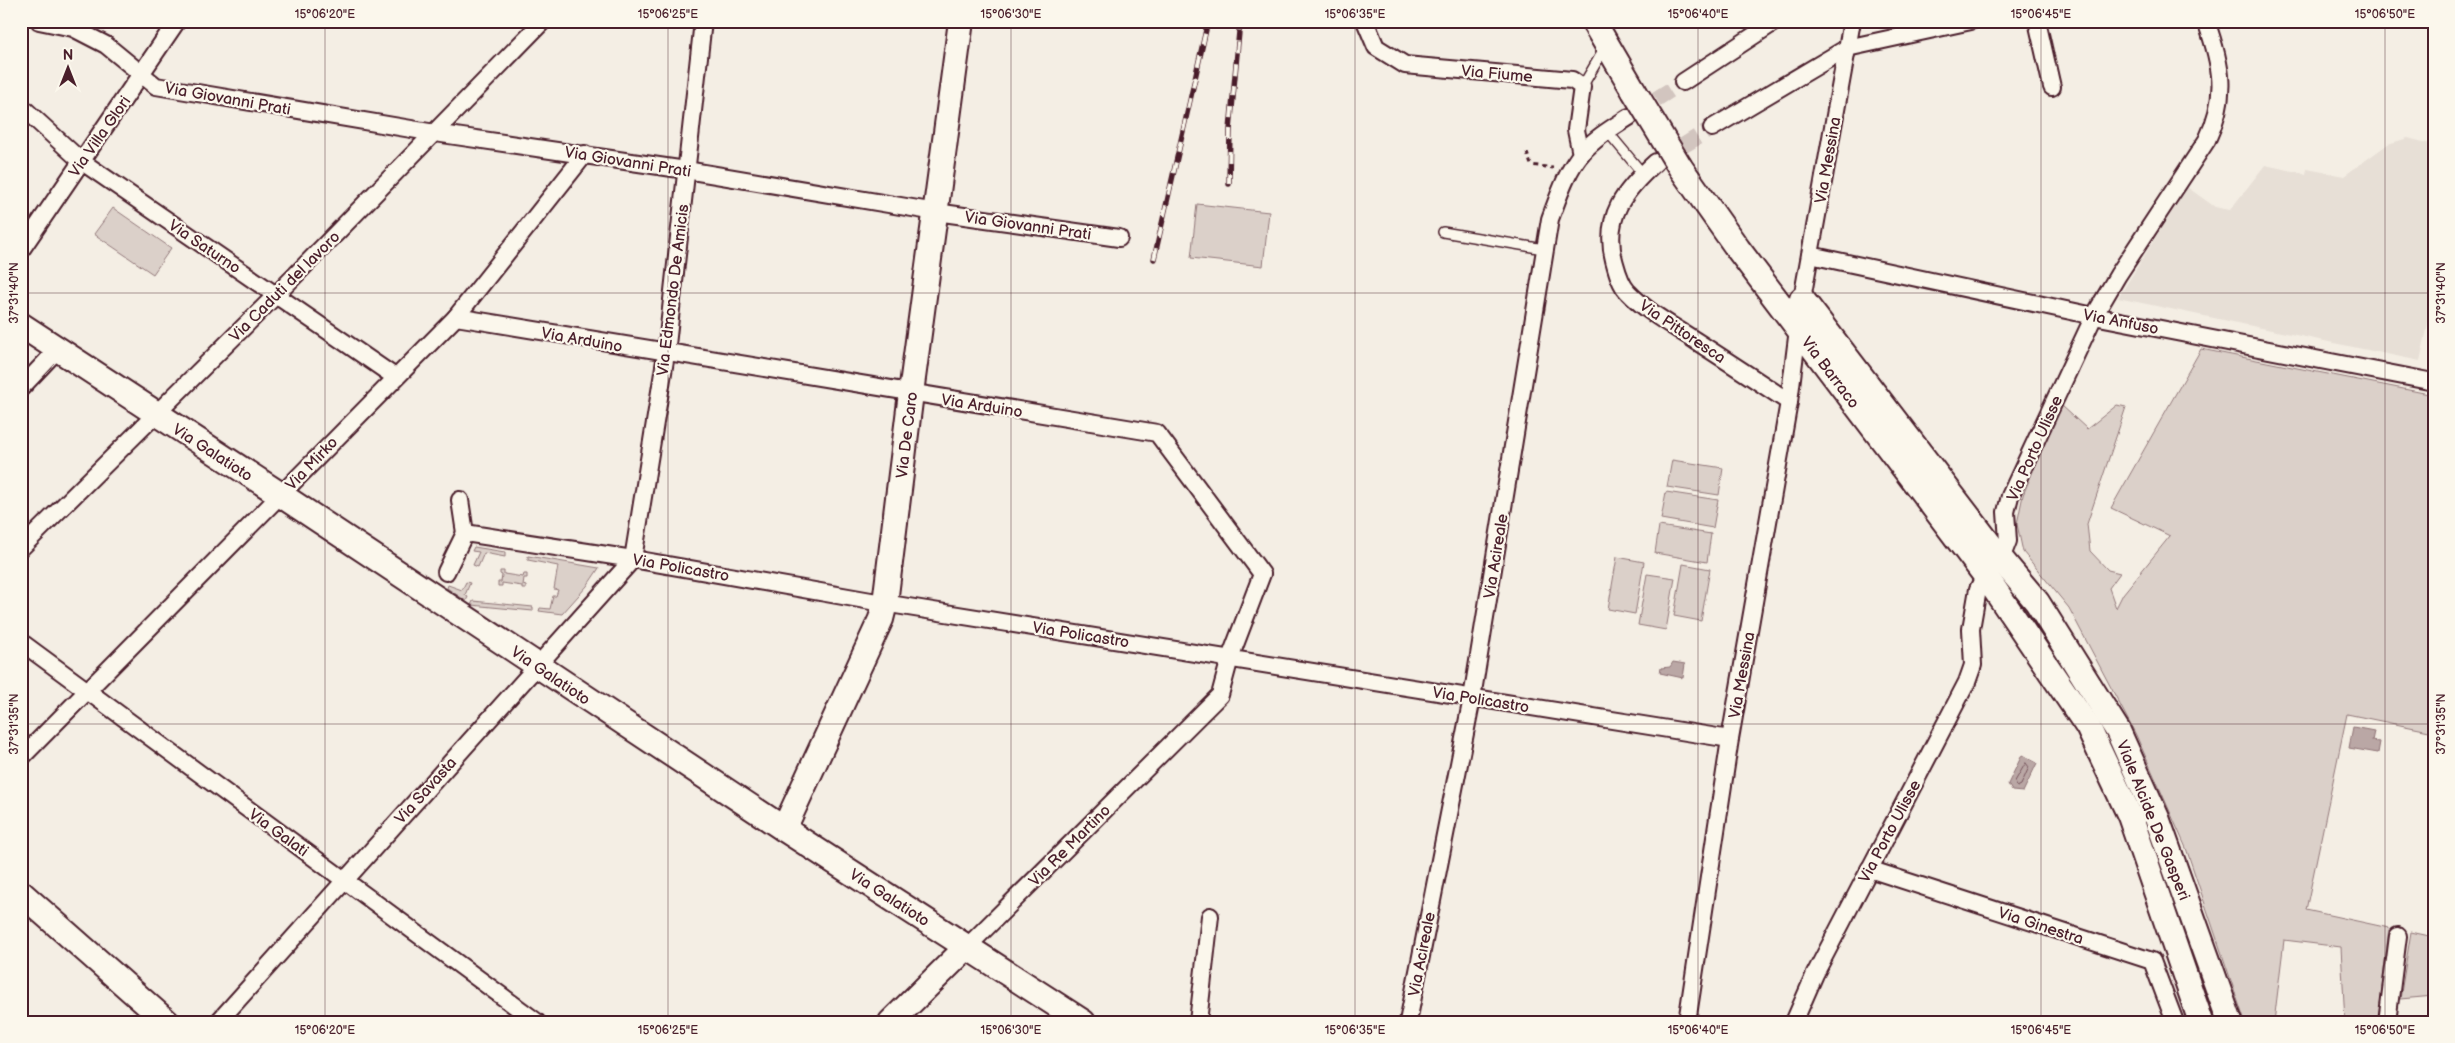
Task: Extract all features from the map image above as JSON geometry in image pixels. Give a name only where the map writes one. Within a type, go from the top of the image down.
[{"type":"main road","name":"Via De Caro","points":[[784,829],[881,619],[885,603],[961,21]]},
{"type":"main road","points":[[1593,21],[1607,44]]},
{"type":"main road","name":"Via Barraco","points":[[1607,44],[1680,167],[1738,250],[1798,329],[1993,567]]},
{"type":"main road","name":"Via Barraco","points":[[1802,299],[1993,567]]},
{"type":"main road","name":"Via Galatioto","points":[[21,326],[281,495],[784,829],[1083,1022]]},
{"type":"main road","name":"Viale Alcide De Gasperi","points":[[1993,567],[2088,728],[2109,768],[2130,816],[2201,1022]]},
{"type":"main road","name":"Viale Alcide De Gasperi","points":[[1993,567],[2037,602],[2118,730],[2157,818],[2230,1022]]},
{"type":"main road","points":[[21,893],[168,1022]]},
{"type":"main road","name":"Via Re Martino","points":[[891,1022],[967,947]]},
{"type":"street","name":"Via Giovanni Prati","points":[[39,21],[73,28],[106,45],[156,86],[434,133],[585,154],[936,212],[1119,238]]},
{"type":"street","name":"Via Villa Glori","points":[[21,250],[177,21]]},
{"type":"street","name":"Via Caduti del lavoro","points":[[21,548],[277,294],[543,21]]},
{"type":"street","name":"Via Edmondo De Amicis","points":[[632,559],[666,354],[703,21]]},
{"type":"street","name":"Via Fiume","points":[[1365,21],[1376,47],[1405,65],[1572,80],[1582,87]]},
{"type":"street","points":[[1683,82],[1776,21]]},
{"type":"street","name":"Via Messina","points":[[1802,299],[1852,21]]},
{"type":"street","points":[[1712,128],[1847,48],[1971,21]]},
{"type":"street","points":[[2037,21],[2052,87]]},
{"type":"street","name":"Via Porto Ulisse","points":[[1794,1022],[1869,869],[1967,682],[1973,665],[1972,629],[1978,589],[2008,541],[2006,512],[2010,496],[2094,316],[2118,275],[2207,140],[2218,113],[2221,74],[2217,52],[2206,21]]},
{"type":"street","points":[[1581,154],[1576,130],[1582,87]]},
{"type":"street","name":"Via Saturno","points":[[21,106],[80,161],[277,294],[395,377]]},
{"type":"street","name":"Via Acireale","points":[[1408,1022],[1472,698],[1550,219],[1557,198],[1581,154],[1607,132],[1629,117]]},
{"type":"street","name":"Via Mirko","points":[[21,758],[456,317],[585,154]]},
{"type":"street","name":"Via Pittoresca","points":[[1656,162],[1643,174],[1619,204],[1612,220],[1610,237],[1613,254],[1618,273],[1626,290],[1652,312],[1789,402]]},
{"type":"street","name":"Via Anfuso","points":[[1810,255],[2094,316],[2434,382]]},
{"type":"street","name":"Via Arduino","points":[[456,317],[666,354],[1157,433],[1262,574],[1230,658]]},
{"type":"street","name":"Via Messina","points":[[1687,1022],[1730,739],[1789,402],[1798,329]]},
{"type":"street","points":[[21,388],[58,349]]},
{"type":"street","points":[[446,572],[465,533],[460,500]]},
{"type":"street","name":"Via Policastro","points":[[465,533],[632,559],[885,603],[1730,739]]},
{"type":"street","name":"Via Savasta","points":[[218,1022],[632,559]]},
{"type":"street","name":"Via Galati","points":[[21,642],[537,1022]]},
{"type":"street","name":"Via Re Martino","points":[[967,947],[1220,694],[1230,658]]},
{"type":"street","name":"Via Ginestra","points":[[1869,869],[2152,961],[2174,1018]]},
{"type":"street","points":[[1198,1022],[1210,916]]},
{"type":"street","points":[[2387,1022],[2398,936]]},
{"type":"street","points":[[2174,1018],[2182,997],[2186,976]]},
{"type":"lane","points":[[1582,87],[1607,44]]},
{"type":"lane","points":[[1607,132],[1643,174]]},
{"type":"lane","points":[[1443,232],[1544,249]]},
{"type":"path","points":[[1528,153],[1531,165],[1558,169]]},
{"type":"shaded area","points":[[2408,138],[2434,145],[2434,297],[2420,361],[2118,298],[2187,187],[2215,207],[2230,210],[2265,165],[2306,174],[2307,169],[2344,176],[2388,144]]},
{"type":"shaded area","points":[[1197,204],[1269,212],[1263,266],[1191,258]]},
{"type":"shaded area","points":[[113,208],[171,248],[153,274],[94,234]]},
{"type":"shaded area","points":[[2201,349],[2434,395],[2434,732],[2347,714],[2306,910],[2389,928],[2378,1022],[2345,1022],[2341,947],[2284,940],[2274,1022],[2245,1022],[2186,848],[2136,735],[2069,608],[2023,552],[2017,524],[2023,495],[2061,405],[2087,429],[2117,405],[2126,407],[2087,524],[2090,551],[2108,570],[2120,573],[2109,588],[2116,608],[2123,594],[2170,536],[2111,508]]},
{"type":"shaded area","points":[[1672,460],[1723,468],[1719,495],[1667,487]]},
{"type":"shaded area","points":[[1666,492],[1718,500],[1713,528],[1661,519]]},
{"type":"shaded area","points":[[1659,526],[1711,534],[1707,562],[1655,553]]},
{"type":"shaded area","points":[[474,547],[505,552],[505,557],[484,553],[478,567],[473,565],[479,552],[472,551]]},
{"type":"shaded area","points":[[528,556],[599,568],[587,586],[562,614],[539,611],[540,608],[550,609],[553,596],[556,596],[558,590],[554,589],[558,566],[528,560]]},
{"type":"shaded area","points":[[1617,557],[1644,562],[1635,614],[1608,609]]},
{"type":"shaded area","points":[[1683,564],[1710,569],[1701,621],[1674,616]]},
{"type":"shaded area","points":[[500,571],[504,571],[504,574],[523,577],[524,574],[527,574],[523,585],[526,586],[526,589],[522,589],[522,586],[502,583],[502,586],[498,586],[502,575]]},
{"type":"shaded area","points":[[1647,574],[1675,578],[1666,630],[1638,625]]},
{"type":"shaded area","points":[[466,582],[470,583],[465,595],[468,597],[466,601],[447,588],[448,585],[462,590]]},
{"type":"shaded area","points":[[473,601],[533,607],[533,611],[471,605]]},
{"type":"shaded area","points":[[2411,932],[2434,937],[2434,996],[2400,999]]},
{"type":"water","points":[[1673,662],[1685,664],[1683,678],[1660,673],[1661,668],[1670,667]]},
{"type":"water","points":[[2353,727],[2374,731],[2372,741],[2380,742],[2378,753],[2349,748]]},
{"type":"water","points":[[2022,755],[2037,763],[2023,792],[2012,791],[2008,784]]},
{"type":"tunnel","points":[[1636,112],[1683,82]]},
{"type":"tunnel","points":[[1663,158],[1712,128]]},
{"type":"railway","points":[[1154,259],[1208,21]]},
{"type":"railway","points":[[1229,184],[1230,130],[1240,21]]}]
